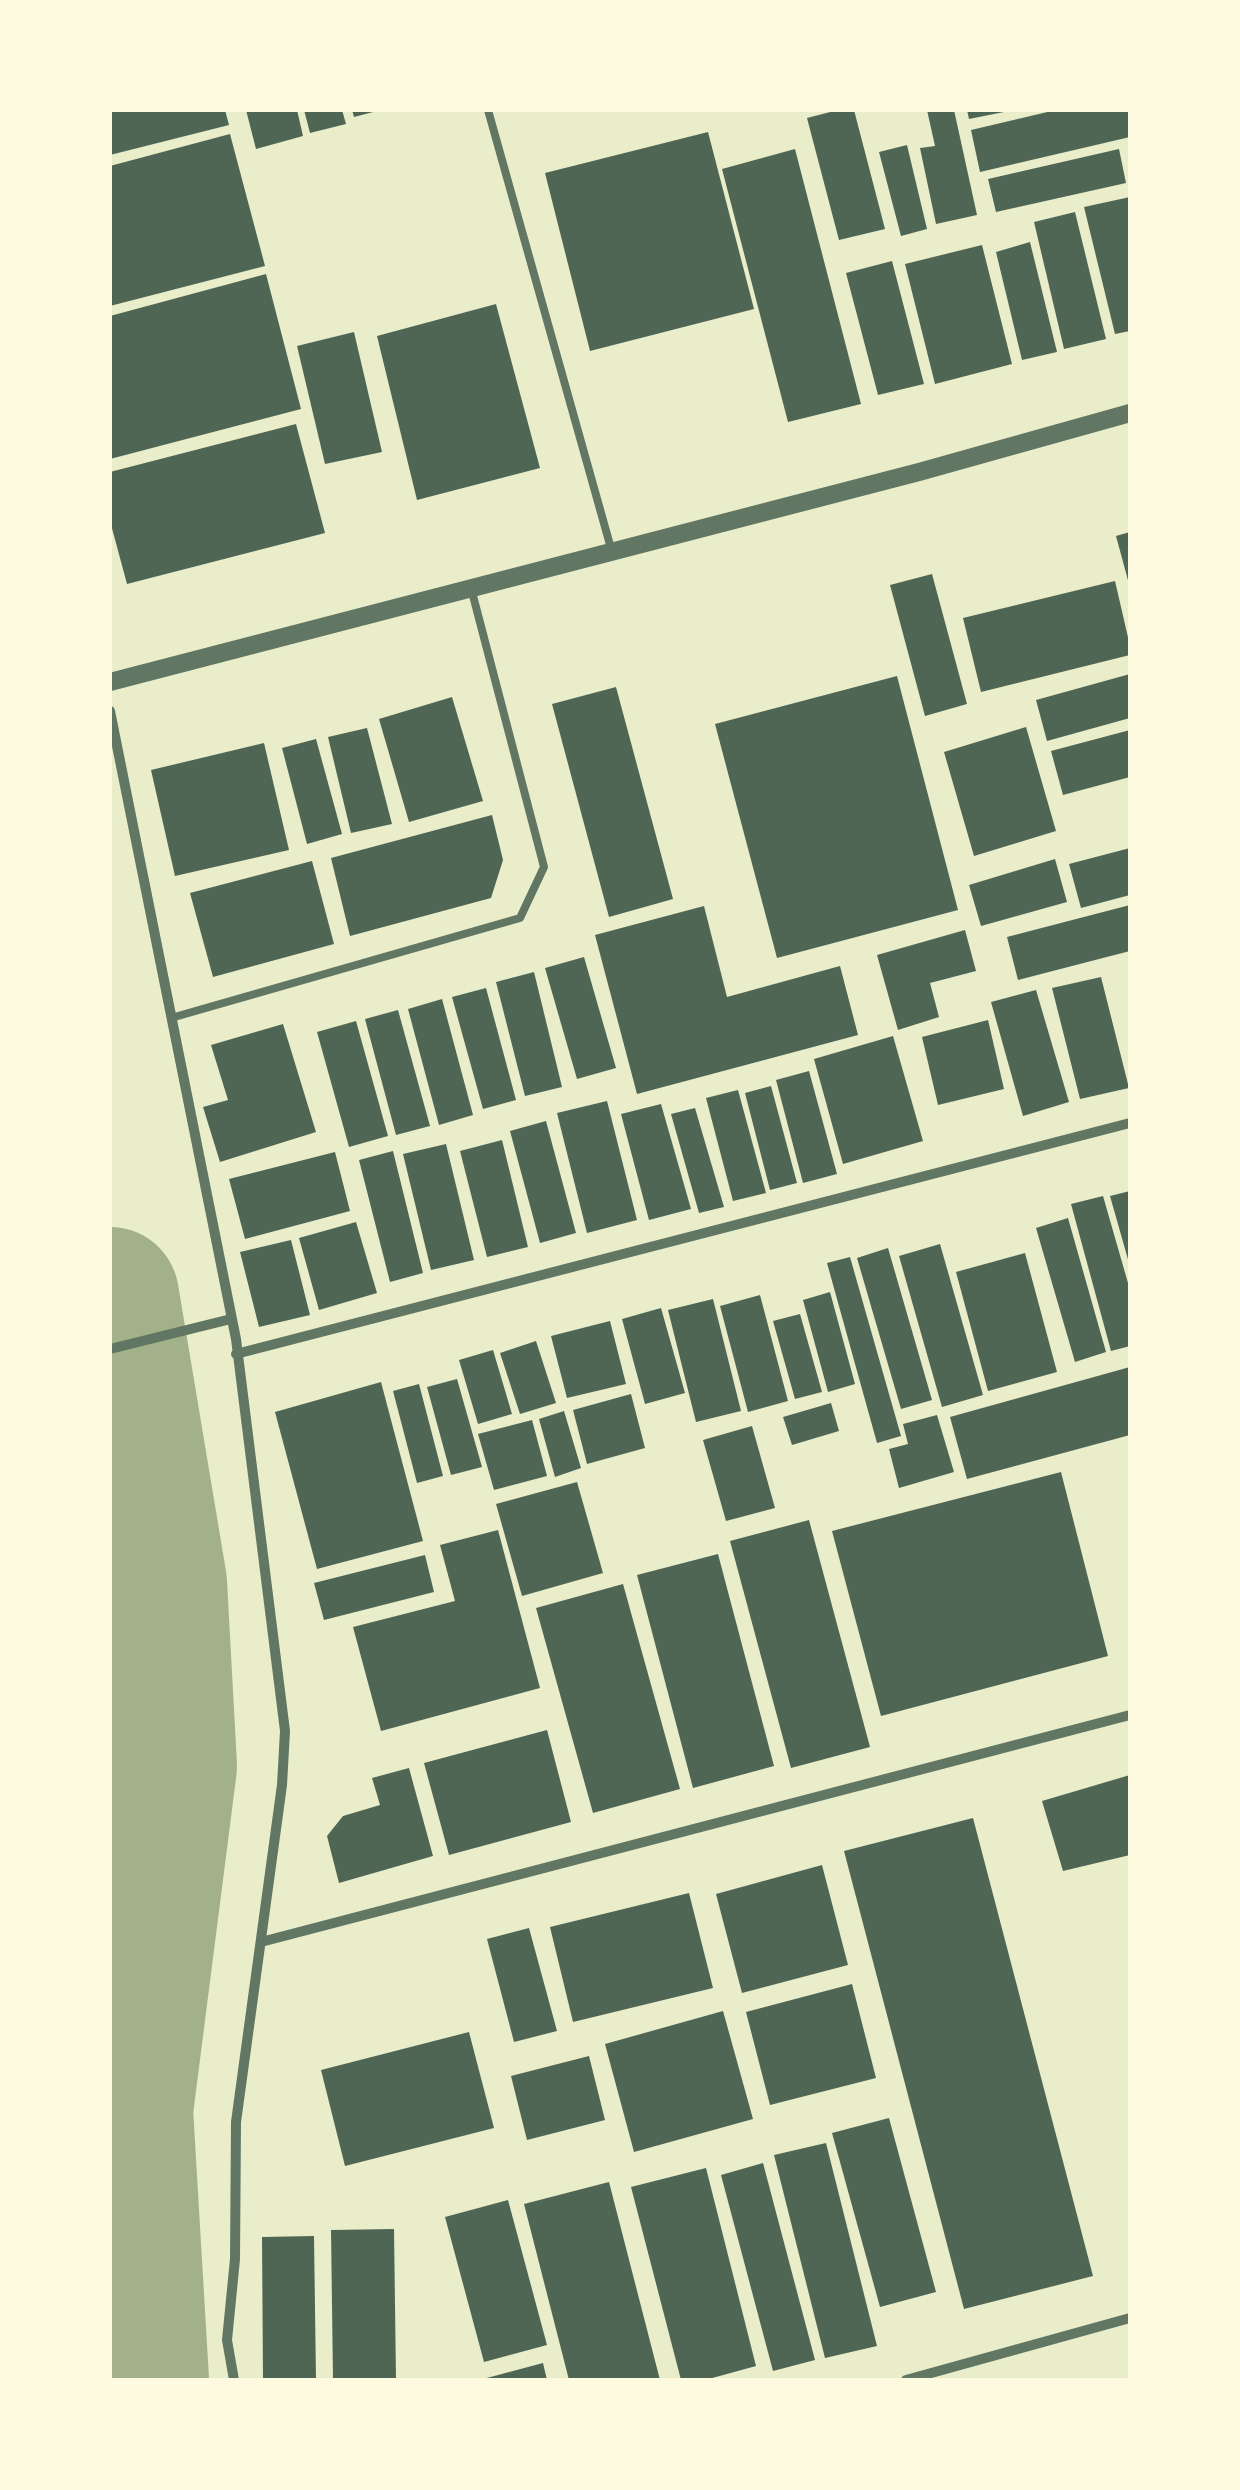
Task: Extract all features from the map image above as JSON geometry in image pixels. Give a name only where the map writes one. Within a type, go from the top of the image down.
[{"type":"street","points":[[110,682],[919,472],[1130,412]]},
{"type":"street","points":[[110,710],[231,1319],[286,1732],[236,2122],[234,2259],[227,2340],[234,2380]]},
{"type":"street","points":[[236,1354],[1130,1123]]},
{"type":"street","points":[[110,1349],[231,1319]]},
{"type":"street","points":[[261,1942],[1130,1714]]},
{"type":"street","points":[[906,2380],[1130,2318]]},
{"type":"lane","points":[[488,110],[612,552]]},
{"type":"lane","points":[[172,1018],[520,918],[544,867],[471,588]]},
{"type":"building","points":[[110,110],[225,110],[229,125],[110,155]]},
{"type":"building","points":[[246,110],[297,110],[303,136],[256,149]]},
{"type":"building","points":[[304,110],[342,110],[346,124],[310,133]]},
{"type":"building","points":[[352,110],[377,110],[377,111],[354,117]]},
{"type":"building","points":[[854,110],[885,229],[839,240],[807,118]]},
{"type":"building","points":[[927,110],[954,110],[977,215],[936,224],[920,148],[935,146]]},
{"type":"building","points":[[967,110],[1004,110],[1004,112],[969,119]]},
{"type":"building","points":[[1056,110],[1130,110],[1130,137],[980,172],[971,130]]},
{"type":"building","points":[[708,132],[754,309],[590,351],[545,173]]},
{"type":"building","points":[[230,134],[265,266],[110,306],[110,166]]},
{"type":"building","points":[[907,145],[927,229],[901,236],[879,152]]},
{"type":"building","points":[[795,149],[861,404],[788,422],[722,169]]},
{"type":"building","points":[[1119,149],[1126,183],[996,212],[988,179]]},
{"type":"building","points":[[1130,197],[1130,331],[1115,334],[1084,207]]},
{"type":"building","points":[[1075,212],[1106,339],[1064,349],[1034,222]]},
{"type":"building","points":[[1030,242],[1057,352],[1022,360],[996,252]]},
{"type":"building","points":[[982,245],[1012,364],[935,384],[905,264]]},
{"type":"building","points":[[892,261],[924,384],[878,395],[846,273]]},
{"type":"building","points":[[266,274],[301,409],[110,459],[110,316]]},
{"type":"building","points":[[496,304],[540,468],[417,500],[377,336]]},
{"type":"building","points":[[354,332],[382,452],[325,464],[297,346]]},
{"type":"building","points":[[296,424],[325,533],[127,584],[110,521],[110,472]]},
{"type":"building","points":[[1130,532],[1130,584],[1129,584],[1116,536]]},
{"type":"building","points":[[932,574],[967,704],[925,716],[890,585]]},
{"type":"building","points":[[1115,581],[1130,655],[981,692],[963,618]]},
{"type":"building","points":[[1130,674],[1130,718],[1047,741],[1036,700]]},
{"type":"building","points":[[897,676],[958,910],[777,958],[715,724]]},
{"type":"building","points":[[616,687],[673,899],[609,917],[552,704]]},
{"type":"building","points":[[452,697],[483,801],[409,822],[379,719]]},
{"type":"building","points":[[1026,727],[1056,831],[974,856],[944,752]]},
{"type":"building","points":[[367,728],[392,824],[351,833],[328,737]]},
{"type":"building","points":[[1130,730],[1130,777],[1063,795],[1051,751]]},
{"type":"building","points":[[316,739],[342,834],[307,844],[282,748]]},
{"type":"building","points":[[264,743],[289,850],[175,876],[151,770]]},
{"type":"building","points":[[492,815],[503,860],[491,898],[350,936],[331,858]]},
{"type":"building","points":[[1130,848],[1130,895],[1081,908],[1069,864]]},
{"type":"building","points":[[1055,859],[1067,902],[981,926],[969,885]]},
{"type":"building","points":[[312,861],[334,944],[213,977],[190,893]]},
{"type":"building","points":[[1130,905],[1130,951],[1018,980],[1007,937]]},
{"type":"building","points":[[704,906],[727,997],[840,966],[858,1035],[637,1094],[595,935]]},
{"type":"building","points":[[965,930],[976,971],[930,983],[939,1017],[898,1030],[877,955]]},
{"type":"building","points":[[584,957],[616,1068],[577,1079],[545,968]]},
{"type":"building","points":[[534,972],[562,1087],[525,1096],[496,982]]},
{"type":"building","points":[[1101,977],[1129,1088],[1080,1099],[1052,988]]},
{"type":"building","points":[[486,988],[516,1100],[483,1109],[452,997]]},
{"type":"building","points":[[1036,990],[1069,1102],[1023,1116],[991,1002]]},
{"type":"building","points":[[442,999],[473,1115],[439,1125],[408,1009]]},
{"type":"building","points":[[398,1010],[430,1126],[396,1135],[365,1019]]},
{"type":"building","points":[[988,1020],[1004,1089],[938,1105],[922,1037]]},
{"type":"building","points":[[356,1021],[388,1136],[349,1147],[317,1032]]},
{"type":"building","points":[[283,1024],[316,1132],[220,1162],[203,1107],[228,1100],[211,1045]]},
{"type":"building","points":[[893,1036],[923,1141],[843,1164],[814,1059]]},
{"type":"building","points":[[809,1071],[837,1174],[803,1183],[776,1080]]},
{"type":"building","points":[[771,1086],[797,1183],[770,1190],[745,1093]]},
{"type":"building","points":[[738,1090],[766,1193],[733,1201],[706,1098]]},
{"type":"building","points":[[607,1101],[637,1220],[587,1233],[557,1113]]},
{"type":"building","points":[[661,1104],[691,1209],[649,1220],[621,1114]]},
{"type":"building","points":[[695,1108],[724,1207],[699,1213],[671,1114]]},
{"type":"building","points":[[546,1121],[576,1233],[540,1243],[510,1131]]},
{"type":"building","points":[[502,1140],[528,1247],[487,1257],[460,1151]]},
{"type":"building","points":[[446,1144],[474,1260],[431,1270],[403,1154]]},
{"type":"building","points":[[393,1151],[423,1273],[390,1282],[359,1160]]},
{"type":"building","points":[[335,1152],[350,1211],[245,1239],[229,1179]]},
{"type":"building","points":[[1130,1191],[1130,1263],[1129,1263],[1110,1196]]},
{"type":"building","points":[[1103,1196],[1130,1290],[1130,1346],[1111,1351],[1071,1204]]},
{"type":"building","points":[[1068,1218],[1106,1352],[1075,1362],[1036,1228]]},
{"type":"building","points":[[356,1222],[377,1293],[319,1310],[299,1238]]},
{"type":"building","points":[[291,1240],[310,1315],[259,1327],[240,1252]]},
{"type":"building","points":[[940,1244],[983,1395],[942,1407],[899,1256]]},
{"type":"building","points":[[888,1248],[932,1400],[901,1409],[857,1258]]},
{"type":"building","points":[[1025,1253],[1057,1372],[988,1391],[956,1272]]},
{"type":"building","points":[[850,1257],[901,1436],[877,1443],[827,1263]]},
{"type":"building","points":[[830,1292],[855,1384],[828,1392],[803,1300]]},
{"type":"building","points":[[760,1295],[788,1401],[748,1412],[720,1306]]},
{"type":"building","points":[[713,1299],[741,1411],[696,1422],[668,1310]]},
{"type":"building","points":[[661,1308],[685,1393],[645,1404],[622,1319]]},
{"type":"building","points":[[800,1314],[822,1392],[795,1399],[773,1321]]},
{"type":"building","points":[[610,1321],[626,1384],[567,1398],[551,1336]]},
{"type":"building","points":[[536,1341],[556,1403],[520,1414],[500,1353]]},
{"type":"building","points":[[493,1350],[512,1414],[478,1424],[459,1360]]},
{"type":"building","points":[[1130,1367],[1130,1435],[967,1479],[950,1417]]},
{"type":"building","points":[[457,1379],[482,1467],[451,1475],[427,1387]]},
{"type":"building","points":[[381,1382],[423,1541],[317,1569],[275,1412]]},
{"type":"building","points":[[419,1384],[443,1476],[417,1483],[393,1391]]},
{"type":"building","points":[[631,1394],[645,1448],[587,1464],[573,1410]]},
{"type":"building","points":[[831,1403],[839,1431],[792,1445],[783,1417]]},
{"type":"building","points":[[564,1411],[581,1468],[555,1477],[539,1419]]},
{"type":"building","points":[[937,1415],[954,1472],[899,1488],[889,1449],[908,1444],[903,1424]]},
{"type":"building","points":[[532,1420],[547,1476],[494,1490],[478,1434]]},
{"type":"building","points":[[752,1426],[775,1508],[726,1521],[703,1440]]},
{"type":"building","points":[[1061,1472],[1108,1656],[881,1716],[832,1531]]},
{"type":"building","points":[[577,1482],[603,1573],[522,1596],[496,1504]]},
{"type":"building","points":[[809,1520],[870,1747],[791,1768],[730,1541]]},
{"type":"building","points":[[498,1530],[540,1688],[381,1731],[353,1627],[455,1601],[440,1545]]},
{"type":"building","points":[[718,1554],[774,1766],[693,1788],[637,1575]]},
{"type":"building","points":[[425,1555],[434,1592],[324,1620],[314,1583]]},
{"type":"building","points":[[623,1584],[680,1789],[593,1813],[536,1608]]},
{"type":"building","points":[[547,1730],[571,1822],[449,1855],[424,1763]]},
{"type":"building","points":[[409,1768],[433,1856],[339,1883],[327,1836],[343,1816],[380,1805],[372,1778]]},
{"type":"building","points":[[1130,1775],[1130,1855],[1063,1871],[1042,1801]]},
{"type":"building","points":[[973,1818],[1093,2276],[964,2309],[844,1851]]},
{"type":"building","points":[[822,1865],[848,1965],[742,1993],[716,1894]]},
{"type":"building","points":[[689,1893],[713,1988],[573,2022],[550,1927]]},
{"type":"building","points":[[529,1928],[557,2031],[514,2042],[487,1939]]},
{"type":"building","points":[[852,1984],[876,2078],[770,2105],[746,2012]]},
{"type":"building","points":[[723,2011],[753,2119],[634,2152],[605,2044]]},
{"type":"building","points":[[469,2032],[494,2128],[345,2166],[321,2070]]},
{"type":"building","points":[[589,2056],[605,2120],[527,2140],[511,2076]]},
{"type":"building","points":[[889,2118],[936,2292],[880,2307],[832,2133]]},
{"type":"building","points":[[826,2143],[877,2346],[825,2358],[774,2155]]},
{"type":"building","points":[[763,2163],[815,2360],[773,2371],[721,2175]]},
{"type":"building","points":[[706,2168],[756,2366],[705,2380],[681,2380],[631,2187]]},
{"type":"building","points":[[609,2182],[660,2380],[569,2380],[524,2204]]},
{"type":"building","points":[[508,2200],[547,2345],[484,2362],[445,2217]]},
{"type":"building","points":[[394,2229],[396,2380],[333,2380],[331,2230]]},
{"type":"building","points":[[314,2236],[316,2380],[263,2380],[262,2237]]},
{"type":"building","points":[[543,2363],[547,2380],[483,2380],[483,2379]]},
{"type":"waterway","points":[[110,1296],[158,1583],[168,1766],[124,2110],[140,2380]]}]
